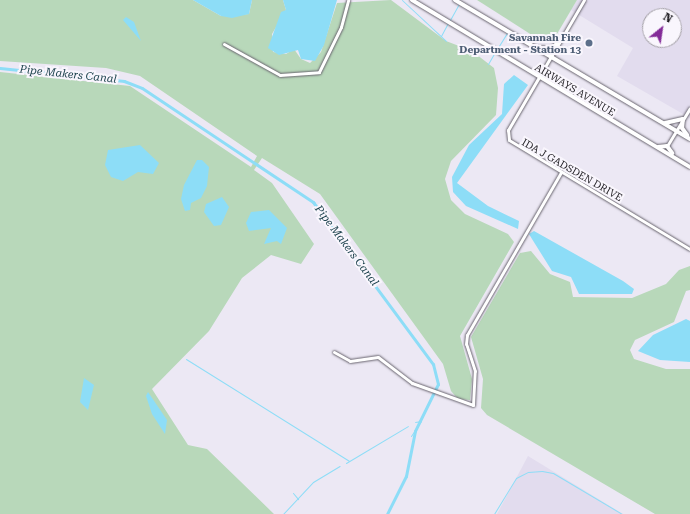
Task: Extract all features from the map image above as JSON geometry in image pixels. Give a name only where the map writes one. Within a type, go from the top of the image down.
[{"type":"main road","name":"AIRWAYS AVENUE","points":[[412,0],[447,24],[690,167]]},
{"type":"main road","name":"AIRWAYS AVENUE","points":[[458,2],[690,139]]},
{"type":"main road","points":[[522,40],[543,50],[560,41]]},
{"type":"main road","points":[[661,122],[677,123],[683,119]]},
{"type":"main road","points":[[683,119],[682,128],[690,139]]},
{"type":"main road","points":[[655,146],[667,146],[682,161]]},
{"type":"street","points":[[224,44],[280,75],[312,74],[327,60],[348,0]]},
{"type":"street","name":"IDA J GADSDEN DRIVE","points":[[584,0],[538,77],[507,135],[512,143],[690,249]]},
{"type":"street","points":[[667,146],[690,108]]},
{"type":"street","points":[[334,352],[350,361],[378,357],[395,374],[441,395],[473,405],[475,371],[466,344],[467,334],[561,172]]},
{"type":"shaded area","points":[[577,0],[690,0],[690,118],[617,76],[633,48],[571,10]]},
{"type":"shaded area","points":[[528,456],[623,514],[497,514]]},
{"type":"green space","points":[[0,0],[193,0],[221,16],[249,14],[252,0],[283,0],[286,10],[272,34],[273,52],[286,54],[294,49],[301,59],[310,63],[321,52],[337,3],[391,0],[446,41],[472,51],[494,68],[498,88],[496,115],[451,161],[445,179],[451,200],[465,214],[508,234],[514,242],[460,336],[472,379],[470,400],[458,399],[451,391],[443,364],[320,194],[262,158],[254,170],[272,183],[314,244],[301,264],[271,255],[242,278],[209,331],[152,389],[188,445],[207,449],[274,514],[0,514],[0,72],[130,86],[251,167],[257,156],[140,76],[106,68],[0,61]]},
{"type":"green space","points":[[477,0],[577,0],[554,39],[538,39]]},
{"type":"green space","points":[[531,251],[550,274],[570,282],[573,297],[632,298],[666,284],[679,270],[690,266],[690,290],[686,291],[674,322],[635,340],[630,350],[634,359],[666,369],[690,369],[690,514],[655,514],[487,415],[481,408],[483,379],[471,337],[520,253]]},
{"type":"water","points":[[193,0],[252,0],[249,14],[232,18],[221,16]]},
{"type":"water","points":[[283,0],[337,0],[324,45],[315,61],[301,59],[298,50],[279,55],[268,48],[281,12],[286,10]]},
{"type":"water","points":[[126,17],[134,22],[141,41],[123,20]]},
{"type":"water","points":[[514,75],[528,85],[457,183],[488,206],[519,221],[518,229],[466,206],[453,192],[452,177],[469,145],[502,114],[504,84]]},
{"type":"water","points":[[140,145],[159,163],[153,174],[138,172],[123,181],[111,177],[105,165],[108,150]]},
{"type":"water","points":[[197,160],[202,160],[209,167],[207,186],[201,198],[191,203],[190,210],[185,211],[181,199],[184,185]]},
{"type":"water","points":[[222,197],[229,207],[221,225],[214,226],[204,212],[206,204]]},
{"type":"water","points":[[269,210],[287,228],[281,244],[277,241],[264,244],[271,228],[249,231],[246,223],[251,212]]},
{"type":"water","points":[[534,231],[623,281],[634,289],[632,294],[579,294],[571,277],[552,271],[529,234]]},
{"type":"water","points":[[686,319],[690,321],[690,362],[660,360],[638,351],[653,335]]},
{"type":"water","points":[[84,378],[94,385],[88,410],[80,402]]},
{"type":"water","points":[[148,392],[167,420],[165,434],[152,414],[146,396]]},
{"type":"waterway","points":[[402,0],[446,41]]},
{"type":"waterway","points":[[450,20],[459,4]]},
{"type":"waterway","points":[[441,36],[448,23]]},
{"type":"waterway","points":[[497,49],[507,33]]},
{"type":"waterway","points":[[488,64],[495,52]]},
{"type":"waterway","name":"Pipe Makers Canal","points":[[0,68],[124,81],[142,88],[313,202],[433,364],[438,384],[415,431],[406,476],[387,514]]},
{"type":"waterway","points":[[186,359],[349,461]]},
{"type":"waterway","name":"Pipe Makers Canal","points":[[411,436],[421,421],[415,422]]},
{"type":"waterway","points":[[346,463],[408,426]]},
{"type":"waterway","points":[[283,514],[313,482],[340,466]]},
{"type":"waterway","points":[[494,514],[516,478],[528,472],[542,471],[553,473],[622,514]]},
{"type":"waterway","points":[[293,493],[298,499]]},
{"type":"place","name":"Savannah Fire Department - Station 13","points":[[589,43]]}]
